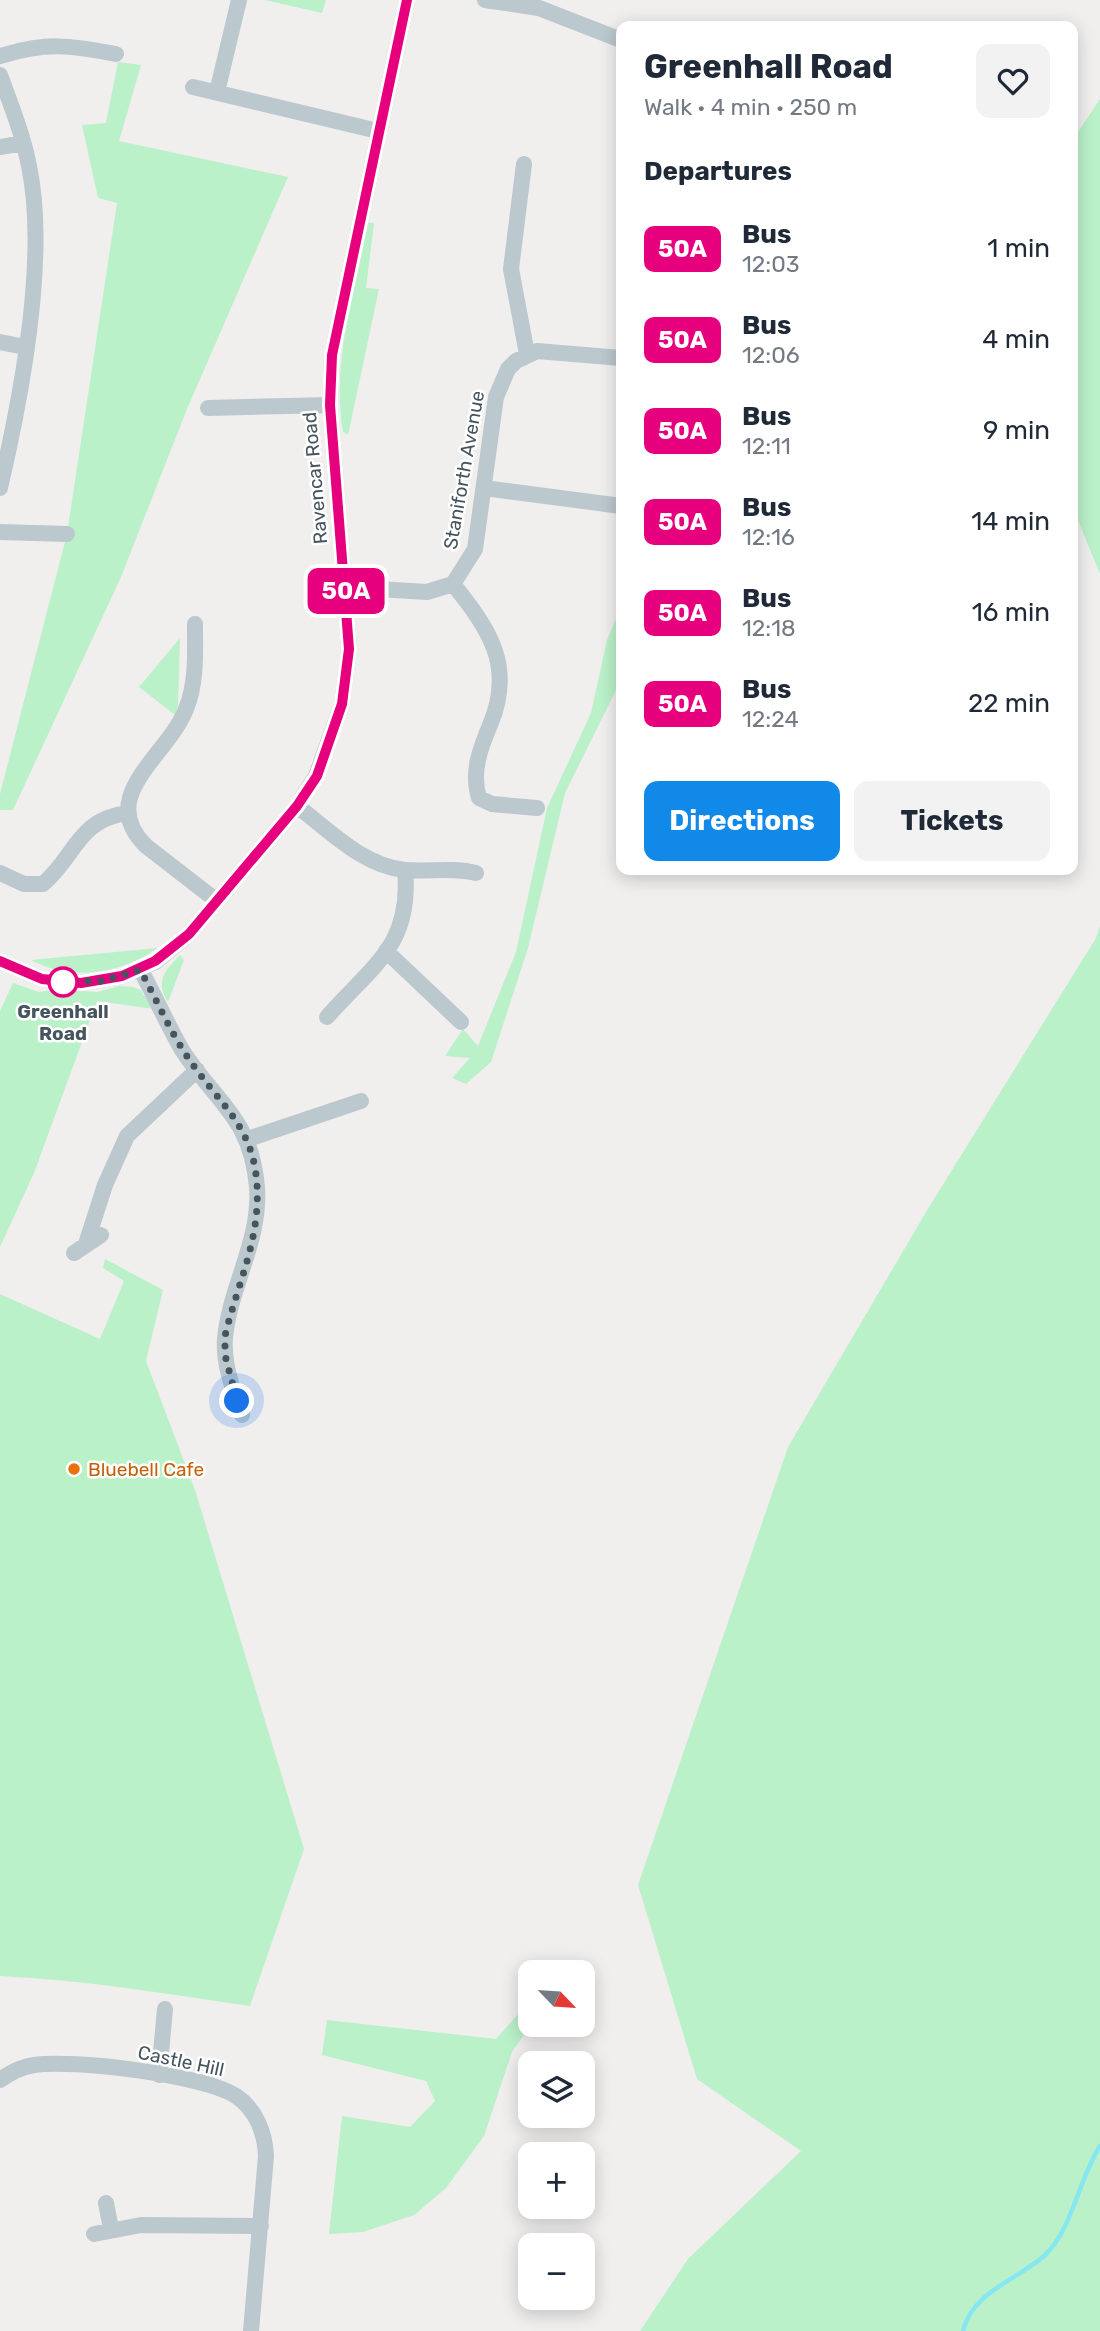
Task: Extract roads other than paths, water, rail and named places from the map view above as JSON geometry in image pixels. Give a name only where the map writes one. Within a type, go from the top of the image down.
[{"type":"street","points":[[217,92],[239,0]]},
{"type":"street","name":"Ravencar Road","points":[[0,961],[42,979],[62,982],[102,981],[140,970],[173,949],[297,806],[317,776],[342,704],[349,649],[330,405],[337,325],[407,0]]},
{"type":"street","points":[[485,0],[539,8],[616,38]]},
{"type":"street","points":[[0,56],[32,46],[57,44],[116,54]]},
{"type":"street","points":[[0,75],[23,143],[34,202],[35,237],[25,347],[0,488]]},
{"type":"street","points":[[193,87],[378,131]]},
{"type":"street","points":[[0,147],[23,143]]},
{"type":"street","points":[[524,164],[511,269],[527,354],[549,350],[616,357]]},
{"type":"street","points":[[0,342],[25,347]]},
{"type":"street","name":"Staniforth Avenue","points":[[453,584],[475,549],[501,381],[516,361],[527,354]]},
{"type":"street","points":[[208,408],[330,405]]},
{"type":"street","points":[[484,488],[616,505]]},
{"type":"street","points":[[0,532],[48,526],[67,534]]},
{"type":"street","points":[[345,587],[427,592],[453,584],[485,625],[500,663],[493,717],[483,739],[476,769],[478,798],[492,804],[537,808]]},
{"type":"street","points":[[195,624],[194,672],[185,712],[133,787],[127,813],[136,837],[216,901]]},
{"type":"street","points":[[297,806],[372,860],[405,870],[448,868],[477,873]]},
{"type":"street","points":[[0,873],[24,884],[43,884],[93,824],[111,815],[127,813]]},
{"type":"street","points":[[329,1008],[395,941],[405,914],[405,870]]},
{"type":"street","points":[[386,951],[461,1021]]},
{"type":"street","points":[[140,970],[183,1050],[227,1104],[247,1139],[254,1165],[257,1209],[225,1336],[229,1378],[242,1415]]},
{"type":"street","points":[[87,1244],[101,1196],[127,1136],[197,1070]]},
{"type":"street","points":[[247,1139],[360,1101]]},
{"type":"street","points":[[159,2075],[165,2009]]},
{"type":"street","name":"Castle Hill","points":[[0,2080],[17,2069],[51,2064],[159,2075],[234,2095],[254,2115],[265,2142],[261,2226],[250,2331]]},
{"type":"street","points":[[106,2203],[111,2230]]},
{"type":"street","points":[[94,2234],[141,2225],[261,2226]]},
{"type":"waterway","points":[[963,2331],[968,2318],[985,2296],[1033,2265],[1054,2245],[1062,2233],[1100,2146]]},
{"type":"place","name":"Greenhall Road","points":[[63,982]]},
{"type":"place","name":"Bluebell Cafe","points":[[74,1469]]}]
